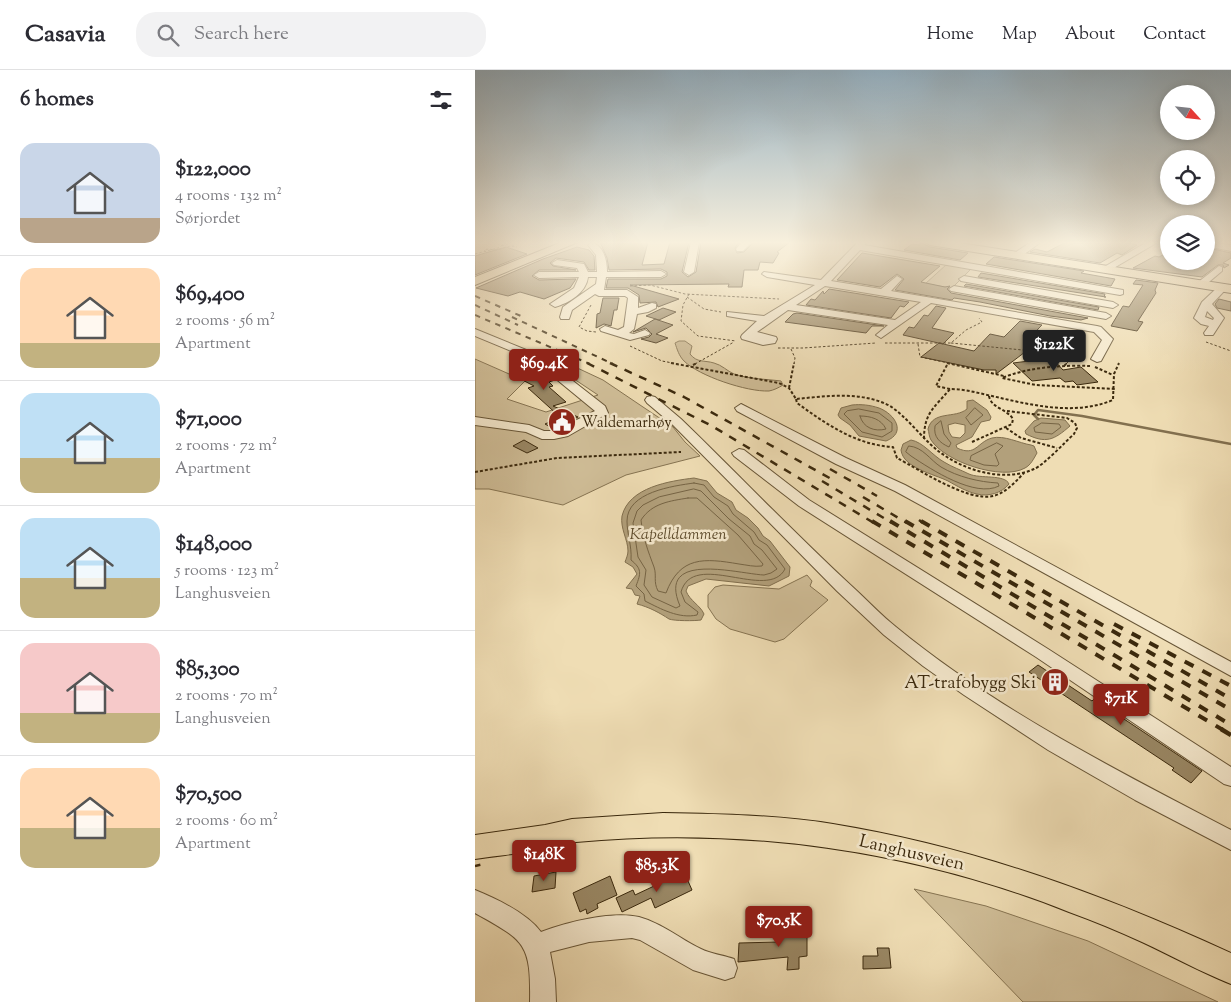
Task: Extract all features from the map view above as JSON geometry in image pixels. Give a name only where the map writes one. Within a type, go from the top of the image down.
[{"type":"main road","points":[[1204,285],[1226,288]]},
{"type":"main road","name":"Langhusveien","points":[[483,855],[573,830],[641,825],[738,825],[837,835],[905,848],[980,868],[1066,897],[1157,934],[1231,969]]},
{"type":"main road","name":"Langhusveien","points":[[475,835],[544,827],[573,830]]},
{"type":"street","points":[[555,304],[578,291],[582,285]]},
{"type":"street","points":[[750,336],[785,303],[820,285]]},
{"type":"street","points":[[833,285],[942,302],[1097,331],[1108,339],[1097,359]]},
{"type":"street","points":[[883,293],[891,285]]},
{"type":"street","points":[[942,302],[958,285]]},
{"type":"street","points":[[1001,285],[1113,305]]},
{"type":"street","points":[[1081,285],[1120,292]]},
{"type":"street","points":[[1097,331],[1124,285]]},
{"type":"street","points":[[1215,323],[1205,322],[1199,316],[1206,304],[1226,288]]},
{"type":"street","points":[[565,317],[567,309],[599,289],[627,293],[633,304],[639,327],[634,338],[622,332]]},
{"type":"street","points":[[954,289],[1106,316]]},
{"type":"street","points":[[647,300],[642,310],[633,304],[647,300]]},
{"type":"street","points":[[881,335],[929,300]]},
{"type":"street","points":[[785,303],[897,323]]},
{"type":"street","points":[[1206,304],[1217,315],[1218,321],[1209,333]]},
{"type":"street","points":[[731,314],[767,320]]},
{"type":"street","points":[[605,330],[622,332],[639,327]]},
{"type":"street","points":[[1046,328],[1097,331]]},
{"type":"street","points":[[475,332],[537,358],[601,408],[602,413],[563,433],[554,435],[542,435],[529,429],[477,422]]},
{"type":"street","points":[[651,400],[677,422],[823,568],[889,629],[923,656],[995,706],[1067,752],[1155,802],[1231,841]]},
{"type":"street","points":[[741,408],[841,461],[900,488],[1231,670]]},
{"type":"street","points":[[739,453],[804,503],[1042,653],[1231,778]]},
{"type":"street","points":[[475,902],[518,926],[528,933],[537,944],[543,970],[543,1002]]},
{"type":"street","points":[[537,944],[556,938],[609,928],[633,927],[658,936],[699,961],[725,968]]},
{"type":"path","points":[[628,286],[650,286],[689,294],[728,295],[785,303]]},
{"type":"path","points":[[599,289],[579,327],[593,333],[605,330]]},
{"type":"path","points":[[689,294],[681,321],[698,336],[735,341]]},
{"type":"path","points":[[687,297],[704,309],[731,314]]},
{"type":"path","points":[[1209,333],[1205,338],[1206,342],[1231,351]]},
{"type":"path","points":[[693,365],[735,341],[750,336]]},
{"type":"path","points":[[917,343],[920,357],[947,364],[996,372],[1004,376],[1087,365],[1113,375]]},
{"type":"path","points":[[951,343],[992,349],[1047,350],[1073,357],[1097,359]]},
{"type":"path","points":[[789,388],[795,358],[791,349]]},
{"type":"path","points":[[1064,367],[1073,357]]},
{"type":"path","points":[[662,360],[779,383],[789,388],[797,403],[828,425],[872,445],[893,447],[897,458],[967,494],[979,497],[1002,495],[1025,473]]},
{"type":"path","points":[[947,364],[936,386],[971,390],[989,396],[1047,406],[1081,408],[1105,405],[1113,400],[1115,389],[1113,375],[1119,363]]},
{"type":"path","points":[[1004,376],[1003,380],[1015,382],[1115,389]]},
{"type":"path","points":[[924,440],[924,424],[927,416],[950,389]]},
{"type":"path","points":[[796,399],[847,396],[876,401],[891,407],[924,440],[938,451],[971,469],[995,474],[1025,473],[1035,469],[1074,434],[1077,428],[1075,423],[1067,418],[1007,411],[989,401],[989,396]]},
{"type":"path","points":[[972,442],[1012,424],[1013,419],[1007,411]]},
{"type":"path","points":[[1005,428],[1021,438],[1057,448]]},
{"type":"path","points":[[475,472],[557,458],[681,452]]},
{"type":"path","points":[[475,866],[483,855]]},
{"type":"shaded area","points":[[935,285],[955,285],[952,288]]},
{"type":"shaded area","points":[[685,341],[692,346],[690,354],[698,360],[717,364],[731,373],[740,376],[781,381],[783,385],[771,391],[760,391],[736,386],[712,377],[691,367],[684,361],[679,355],[675,343]]},
{"type":"shaded area","points":[[475,359],[525,381],[507,399],[546,412],[598,395],[568,375],[565,369],[571,365],[603,380],[673,427],[700,456],[626,475],[563,505],[489,489],[475,489]]},
{"type":"shaded area","points":[[807,575],[812,581],[810,586],[828,600],[784,639],[775,642],[730,629],[716,619],[708,607],[708,595],[715,587],[723,585],[779,589]]},
{"type":"shaded area","points":[[914,889],[986,906],[1088,941],[1218,1002],[1023,1002]]},
{"type":"water","points":[[973,400],[987,410],[991,417],[990,420],[981,422],[972,437],[956,445],[957,448],[968,451],[992,438],[1006,438],[1034,446],[1037,453],[1029,465],[1015,471],[989,471],[961,462],[938,448],[930,437],[928,429],[931,423],[939,417],[957,414],[967,409],[967,401]],"holes":[[[955,423],[965,425],[965,433],[960,438],[952,437],[948,425]]]},
{"type":"water","points":[[852,405],[869,405],[885,411],[894,419],[897,429],[896,433],[886,441],[859,436],[838,415],[841,408]]},
{"type":"water","points":[[1041,418],[1065,420],[1070,426],[1059,435],[1044,440],[1026,434],[1025,431],[1034,421]]},
{"type":"water","points":[[911,440],[920,443],[947,464],[969,474],[1003,479],[1009,484],[999,492],[981,495],[920,470],[907,461],[901,450],[903,444]]},
{"type":"water","name":"Kapelldammen","points":[[694,478],[707,481],[717,493],[732,502],[736,510],[758,528],[790,567],[789,576],[769,586],[706,579],[688,586],[686,591],[704,614],[701,620],[672,620],[650,608],[637,604],[640,596],[635,595],[632,589],[626,588],[637,574],[633,567],[625,562],[628,551],[622,525],[622,516],[626,506],[642,492],[674,481]]},
{"type":"building","points":[[482,285],[572,285],[570,288],[544,299],[520,292],[508,296],[476,288]]},
{"type":"building","points":[[607,285],[632,285],[679,299],[658,307],[656,302],[640,303],[639,295],[628,288],[606,288]]},
{"type":"building","points":[[729,285],[742,285],[742,287],[728,287]]},
{"type":"building","points":[[899,285],[950,286],[947,289],[951,293],[1088,318],[1081,320],[1050,316],[980,302],[954,298],[952,300],[895,290]]},
{"type":"building","points":[[975,285],[1099,307],[1098,310],[964,286]]},
{"type":"building","points":[[1032,285],[1055,285],[1105,294],[1104,297]]},
{"type":"building","points":[[1143,285],[1157,285],[1156,293],[1138,321],[1143,322],[1137,331],[1111,326],[1123,306],[1129,307]]},
{"type":"building","points":[[829,289],[909,302],[904,307],[900,306],[891,318],[806,305],[811,299],[815,300],[823,291],[824,294]]},
{"type":"building","points":[[603,298],[619,298],[617,310],[614,310],[611,326],[604,324],[596,328],[597,314],[600,313]]},
{"type":"building","points":[[1219,299],[1231,302],[1231,311],[1217,308],[1215,304]]},
{"type":"building","points":[[936,306],[946,308],[932,328],[954,333],[943,344],[903,335],[909,327],[914,328],[924,315],[928,316]]},
{"type":"building","points":[[663,308],[676,312],[659,320],[646,316]]},
{"type":"building","points":[[797,313],[884,326],[872,326],[866,333],[785,322],[793,314]]},
{"type":"building","points":[[655,319],[673,325],[656,334],[668,338],[656,343],[641,339],[652,334],[646,328],[633,332]]},
{"type":"building","points":[[1020,321],[1042,325],[1037,330],[1077,338],[1070,347],[1024,337],[1033,346],[996,374],[996,370],[984,370],[921,357],[939,343],[974,351],[990,334],[1004,337]]},
{"type":"building","points":[[1045,359],[1047,361],[1054,360],[1063,370],[1081,367],[1098,382],[1077,385],[1073,381],[1065,382],[1060,378],[1032,381],[1013,363]]},
{"type":"building","points":[[524,362],[544,371],[555,380],[549,382],[553,386],[549,387],[566,402],[553,406],[578,417],[554,429],[545,424],[560,417],[528,388],[534,386],[511,374],[519,371],[512,367]]},
{"type":"building","points":[[524,440],[538,448],[527,453],[513,446]]},
{"type":"building","points":[[1038,665],[1092,701],[1094,699],[1202,771],[1191,783],[1172,770],[1174,768],[1029,672]]},
{"type":"building","points":[[556,872],[555,888],[532,892],[534,876]]},
{"type":"building","points":[[684,872],[692,890],[655,908],[651,898],[622,912],[616,898],[633,890],[635,895]]},
{"type":"building","points":[[610,876],[617,895],[597,904],[598,908],[587,914],[586,909],[580,912],[573,893]]},
{"type":"building","points":[[793,924],[807,924],[807,956],[799,957],[799,969],[787,970],[788,957],[738,962],[739,943],[779,942],[780,933],[793,933]]},
{"type":"building","points":[[877,948],[889,948],[891,968],[863,969],[863,956],[878,956]]},
{"type":"waterway","points":[[1038,419],[1034,415],[1038,410],[1082,416],[1231,444]]},
{"type":"railway","points":[[475,296],[521,316]]},
{"type":"railway","points":[[475,305],[518,325]]},
{"type":"railway","points":[[475,315],[590,364]]},
{"type":"railway","points":[[512,317],[613,364]]},
{"type":"railway","points":[[587,363],[712,426],[874,523]]},
{"type":"railway","points":[[610,363],[684,397],[835,481]]},
{"type":"railway","points":[[830,469],[877,496]]},
{"type":"railway","points":[[822,481],[892,523]]},
{"type":"railway","points":[[863,497],[907,523]]},
{"type":"railway","points":[[919,520],[923,523]]},
{"type":"railway","points":[[872,521],[1223,730]]},
{"type":"railway","points":[[890,521],[1231,725]]},
{"type":"railway","points":[[905,521],[1231,710]]},
{"type":"railway","points":[[921,521],[1231,699]]},
{"type":"railway","points":[[1114,624],[1231,686]]},
{"type":"railway","points":[[1221,729],[1231,735]]},
{"type":"place","name":"Waldemarhøy","points":[[562,422]]},
{"type":"place","name":"AT-trafobygg Ski","points":[[1055,682]]}]
